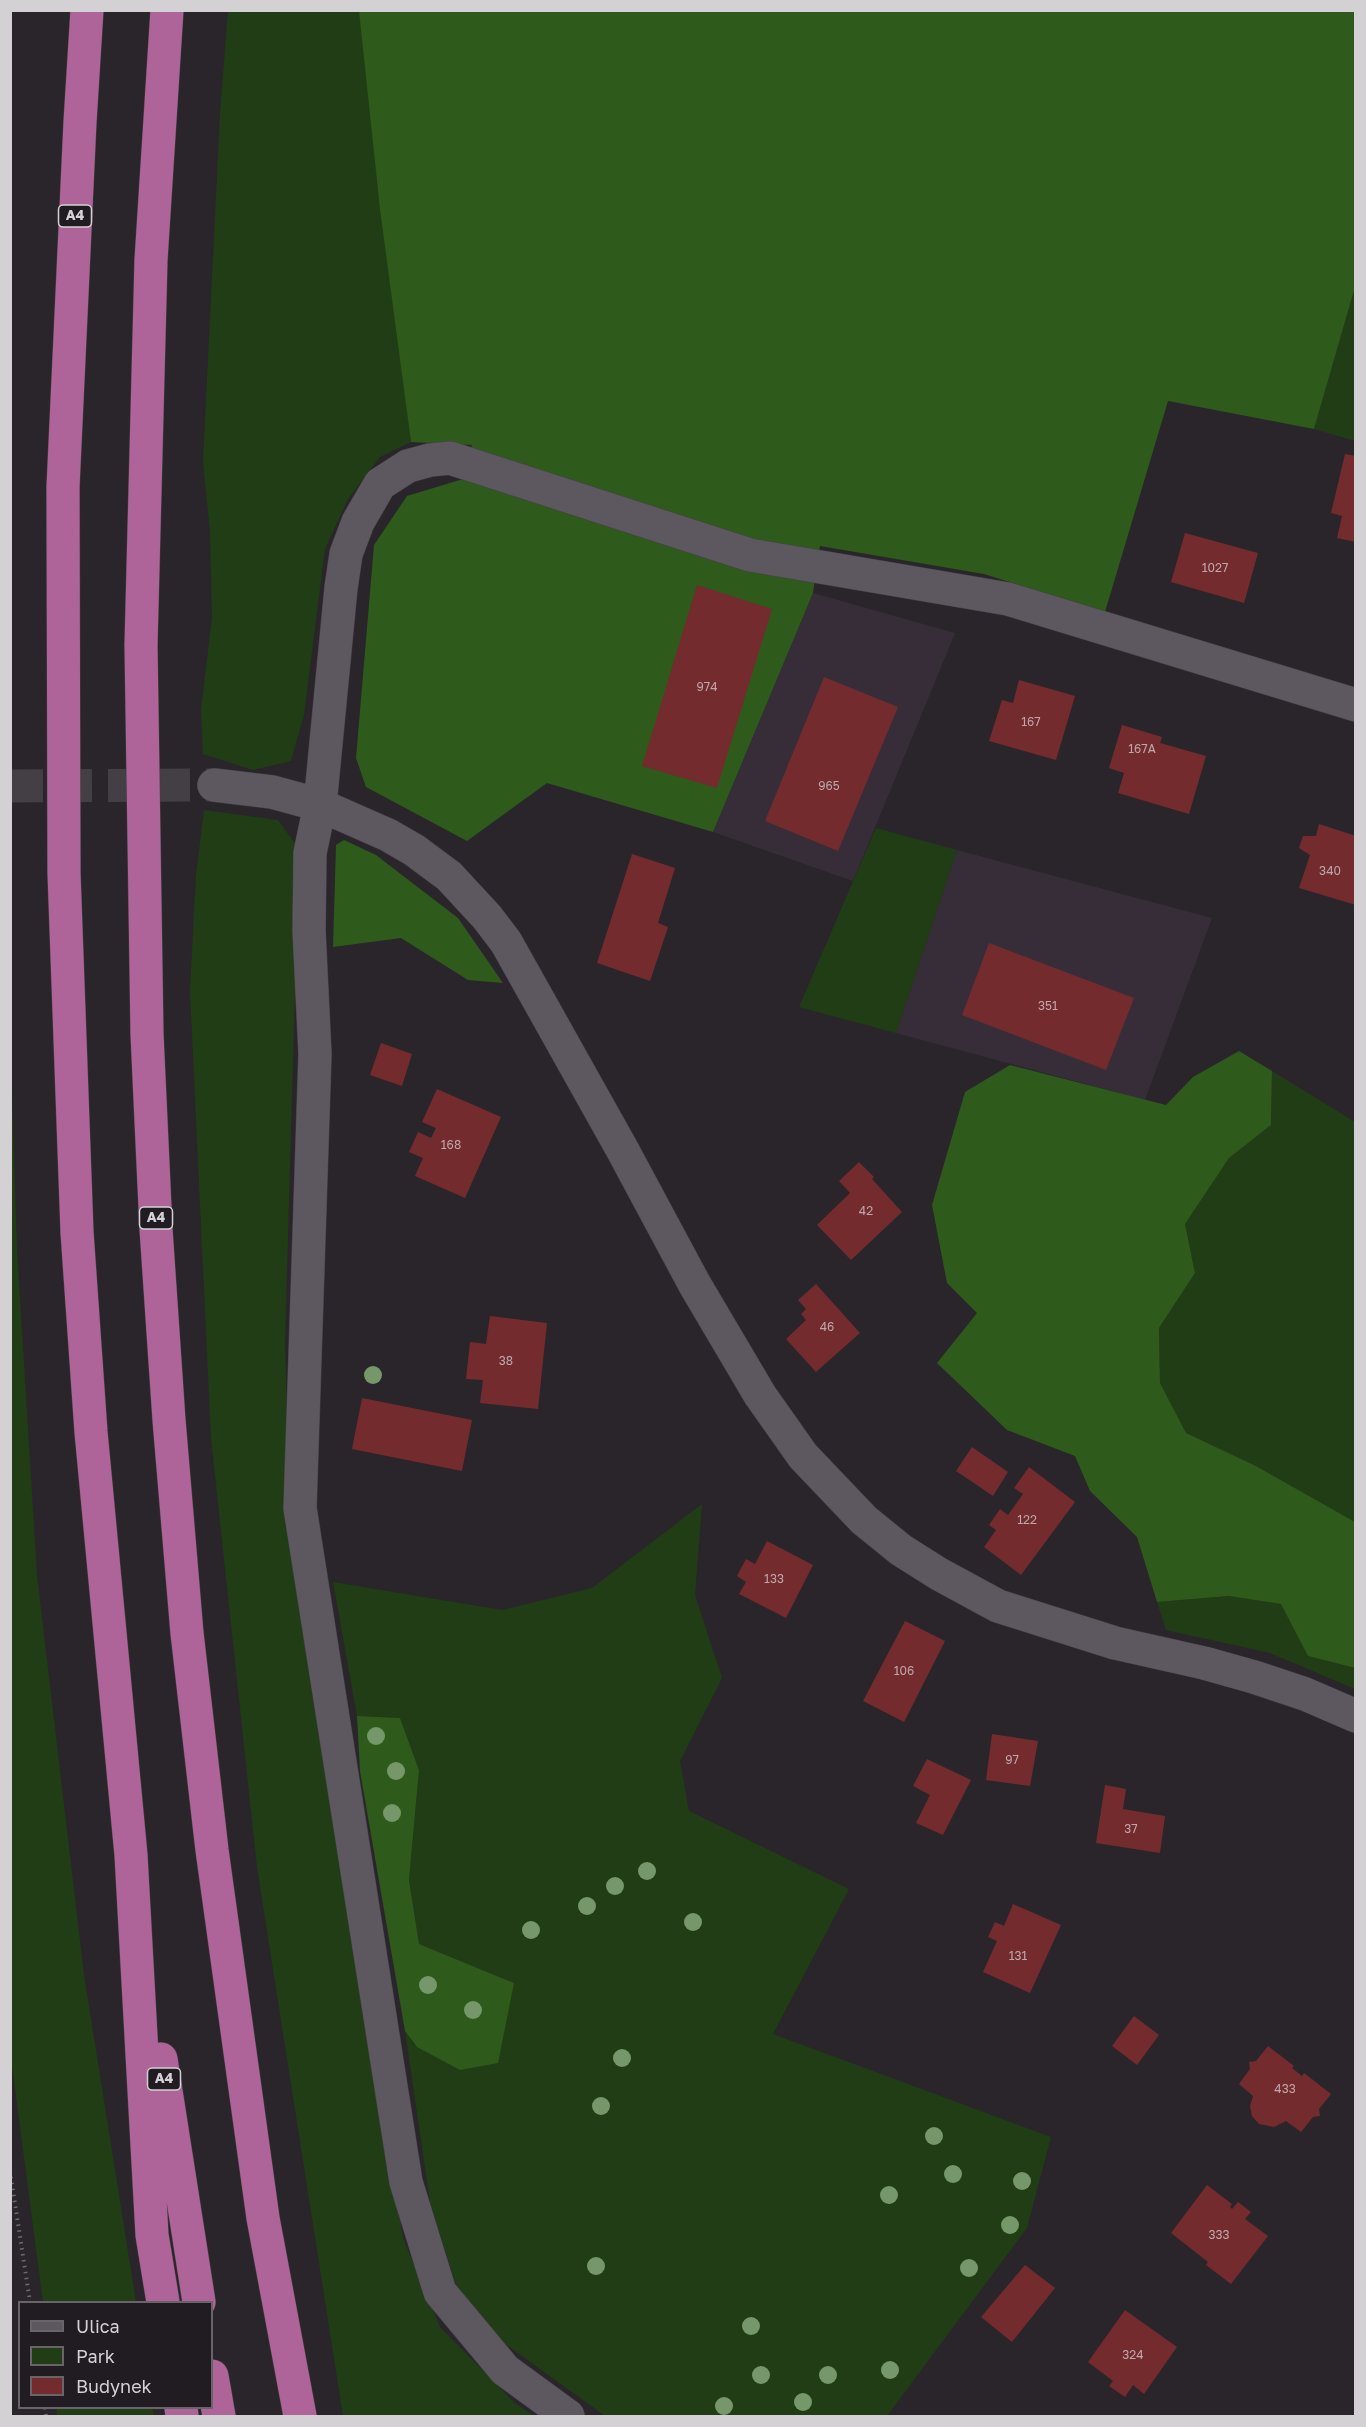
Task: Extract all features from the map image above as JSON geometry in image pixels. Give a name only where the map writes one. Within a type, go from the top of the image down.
[{"type":"highway","name":"A4","points":[[87,10],[63,487],[64,873],[77,1232],[91,1432],[131,1855],[199,2301]]},
{"type":"highway","name":"A4","points":[[167,10],[151,260],[141,645],[147,1035],[156,1229],[187,1634],[212,1850],[263,2218],[300,2416]]},
{"type":"highway","points":[[131,1855],[152,2235],[163,2301]]},
{"type":"highway","points":[[213,2382],[219,2416]]},
{"type":"street","points":[[568,2416],[505,2370],[440,2292],[406,2182],[302,1520],[300,1496],[315,1054],[309,930],[310,853],[320,805],[334,645],[346,554],[358,522],[380,484],[408,466],[450,458],[750,555],[1008,599],[1356,705]]},
{"type":"street","points":[[214,784],[272,792],[320,805],[388,835],[414,850],[449,876],[487,917],[506,942],[695,1285],[760,1395],[803,1456],[864,1520],[901,1550],[998,1606],[1115,1642],[1254,1677],[1305,1694],[1356,1716]]},
{"type":"path","points":[[10,2171],[30,2301]]},
{"type":"shaded area","points":[[813,593],[955,633],[853,881],[713,832]]},
{"type":"shaded area","points":[[957,850],[1212,918],[1145,1100],[896,1033]]},
{"type":"green space","points":[[228,11],[360,11],[411,442],[380,457],[348,499],[325,549],[304,715],[291,761],[253,770],[203,754],[201,710],[212,617],[210,532],[203,462],[220,113]]},
{"type":"green space","points":[[359,11],[1355,11],[1355,287],[1314,429],[1168,401],[1105,612],[984,574],[820,546],[813,593],[713,832],[547,783],[467,841],[366,787],[356,758],[374,545],[407,496],[463,479],[472,445],[411,442],[380,209]]},
{"type":"green space","points":[[1355,287],[1355,441],[1314,429]]},
{"type":"green space","points":[[204,810],[278,820],[299,849],[285,1341],[290,1538],[403,2238],[440,2327],[515,2403],[534,2416],[343,2416],[257,1867],[211,1438],[190,991],[196,875]]},
{"type":"green space","points":[[876,828],[957,850],[896,1033],[799,1007]]},
{"type":"green space","points":[[344,840],[376,855],[458,918],[503,983],[468,980],[401,938],[333,947],[336,845]]},
{"type":"green space","points":[[1239,1051],[1272,1071],[1271,1125],[1229,1158],[1185,1224],[1195,1273],[1159,1328],[1160,1383],[1186,1433],[1256,1466],[1355,1522],[1355,1668],[1308,1656],[1281,1604],[1229,1596],[1157,1602],[1137,1537],[1090,1491],[1075,1456],[1007,1430],[937,1363],[977,1313],[947,1283],[932,1205],[965,1092],[1010,1065],[1166,1105],[1193,1077]]},
{"type":"green space","points":[[11,1063],[17,1251],[37,1575],[84,1975],[136,2301],[43,2301],[11,2058]]},
{"type":"green space","points":[[1272,1071],[1355,1122],[1355,1522],[1256,1466],[1185,1433],[1160,1383],[1159,1328],[1195,1273],[1185,1224],[1229,1158],[1271,1125]]},
{"type":"green space","points":[[702,1504],[695,1595],[722,1678],[680,1761],[689,1811],[849,1889],[773,2034],[1051,2137],[1027,2228],[887,2416],[605,2416],[493,2335],[455,2282],[430,2202],[405,2031],[417,2047],[514,1983],[419,1944],[409,1880],[419,1770],[400,1718],[357,1716],[333,1582],[502,1610],[592,1588]]},
{"type":"green space","points":[[1229,1596],[1282,1604],[1308,1656],[1355,1668],[1355,1689],[1270,1653],[1166,1630],[1157,1602]]},
{"type":"green space","points":[[357,1716],[400,1718],[419,1770],[409,1880],[419,1944],[514,1983],[498,2063],[460,2070],[417,2047],[405,2031],[360,1771]]},
{"type":"green space","points":[[56,2409],[152,2409],[154,2416],[57,2416]]},
{"type":"building","points":[[1345,454],[1356,456],[1356,542],[1337,538],[1342,516],[1331,513]]},
{"type":"building","points":[[1185,533],[1258,553],[1244,603],[1171,582]]},
{"type":"building","points":[[697,585],[772,609],[717,788],[642,766]]},
{"type":"building","points":[[824,677],[898,707],[838,851],[765,821]]},
{"type":"building","points":[[1019,680],[1075,696],[1056,760],[989,741],[1002,700],[1013,703]]},
{"type":"building","points":[[1122,725],[1162,737],[1160,743],[1206,756],[1189,814],[1118,793],[1124,773],[1109,768]]},
{"type":"building","points":[[1319,824],[1356,836],[1356,905],[1299,888],[1310,855],[1299,848],[1303,836],[1316,836]]},
{"type":"building","points":[[632,854],[675,868],[658,923],[668,927],[650,981],[597,963]]},
{"type":"building","points":[[989,943],[1134,998],[1106,1070],[962,1015]]},
{"type":"building","points":[[381,1043],[412,1054],[402,1086],[370,1075]]},
{"type":"building","points":[[437,1089],[501,1117],[465,1198],[415,1176],[423,1158],[409,1152],[418,1132],[431,1138],[436,1128],[422,1122]]},
{"type":"building","points":[[859,1162],[902,1212],[851,1260],[817,1225],[850,1193],[839,1181]]},
{"type":"building","points":[[816,1284],[860,1333],[816,1372],[786,1339],[806,1320],[801,1314],[806,1309],[798,1300]]},
{"type":"building","points":[[490,1316],[547,1323],[538,1409],[480,1403],[483,1380],[466,1379],[470,1342],[486,1344]]},
{"type":"building","points":[[362,1398],[472,1420],[462,1471],[352,1449]]},
{"type":"building","points":[[972,1447],[1008,1472],[993,1496],[956,1471]]},
{"type":"building","points":[[1029,1467],[1075,1502],[1021,1575],[984,1547],[996,1530],[989,1525],[1000,1509],[1008,1515],[1023,1494],[1014,1488]]},
{"type":"building","points":[[767,1541],[813,1565],[786,1618],[739,1594],[746,1582],[737,1576],[746,1559],[755,1564]]},
{"type":"building","points":[[905,1621],[945,1641],[904,1722],[863,1701]]},
{"type":"building","points":[[992,1734],[1038,1741],[1030,1786],[986,1780]]},
{"type":"building","points":[[927,1759],[971,1780],[943,1835],[916,1823],[930,1795],[913,1786]]},
{"type":"building","points":[[1105,1785],[1126,1789],[1123,1809],[1165,1816],[1160,1853],[1096,1843]]},
{"type":"building","points":[[1013,1904],[1061,1925],[1030,1993],[983,1972],[997,1941],[988,1937],[995,1922],[1004,1926]]},
{"type":"building","points":[[1134,2016],[1159,2035],[1137,2065],[1112,2046]]},
{"type":"building","points":[[1268,2046],[1294,2066],[1292,2068],[1302,2076],[1304,2073],[1331,2094],[1319,2109],[1320,2116],[1313,2117],[1301,2132],[1286,2121],[1274,2127],[1259,2124],[1252,2116],[1250,2106],[1253,2096],[1239,2084],[1250,2069],[1249,2062],[1256,2061]]},
{"type":"building","points":[[1207,2185],[1232,2204],[1230,2207],[1232,2209],[1238,2202],[1251,2212],[1245,2219],[1268,2236],[1231,2284],[1206,2265],[1208,2262],[1171,2233]]},
{"type":"building","points":[[1025,2265],[1055,2288],[1012,2342],[981,2317]]},
{"type":"building","points":[[1125,2310],[1177,2347],[1144,2394],[1133,2385],[1125,2397],[1109,2386],[1113,2381],[1088,2362]]},
{"type":"tunnel","points":[[10,786],[214,785]]}]
